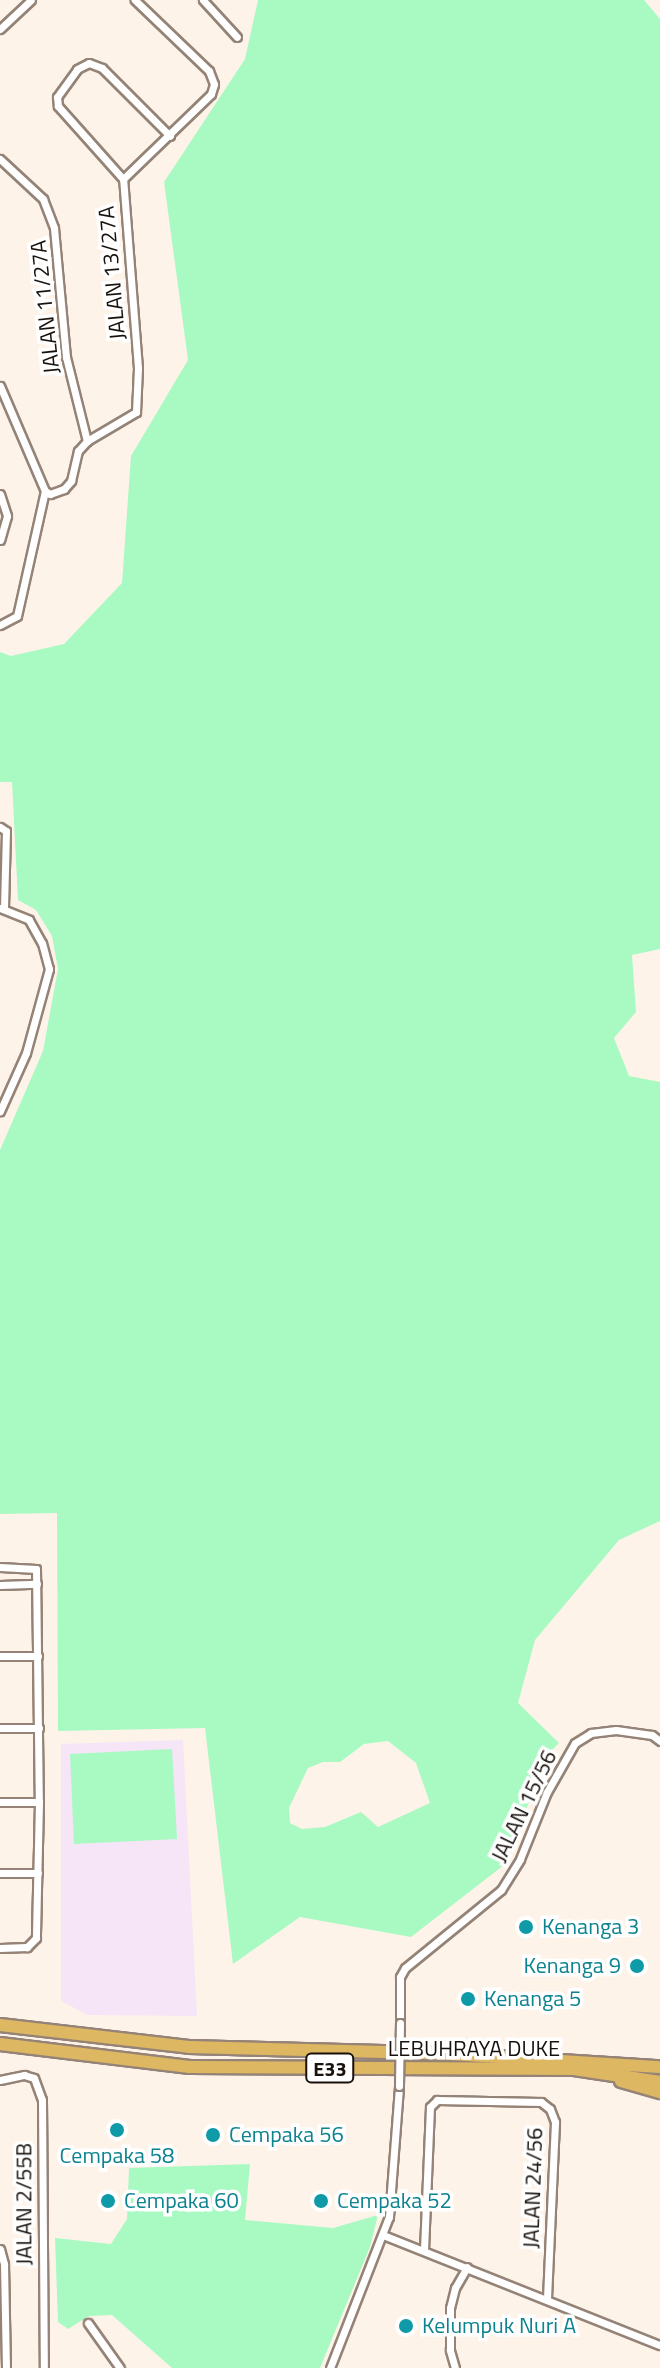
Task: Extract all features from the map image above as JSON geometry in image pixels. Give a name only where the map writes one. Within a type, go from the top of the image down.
[{"type":"highway","name":"LEBUHRAYA DUKE","points":[[0,2025],[189,2047],[465,2055],[660,2067]]},
{"type":"highway","name":"LEBUHRAYA DUKE","points":[[0,2044],[190,2067],[574,2069],[660,2082]]},
{"type":"highway","points":[[574,2069],[660,2092]]},
{"type":"street","points":[[0,29],[31,0]]},
{"type":"street","name":"JALAN 13/27A","points":[[87,441],[124,421],[136,412],[138,403],[123,179],[211,94],[214,84],[209,71],[135,0]]},
{"type":"street","points":[[203,0],[237,37]]},
{"type":"street","points":[[123,179],[58,106],[57,97],[77,69],[89,63],[102,68],[170,136]]},
{"type":"street","name":"JALAN 11/27A","points":[[0,159],[43,199],[54,228],[66,357],[87,441]]},
{"type":"street","points":[[0,386],[9,415],[45,491],[50,494],[69,485],[78,451],[87,441]]},
{"type":"street","points":[[0,625],[17,616],[45,491]]},
{"type":"street","points":[[0,494],[7,516],[0,540]]},
{"type":"street","points":[[0,827],[6,831],[2,908],[29,920],[42,943],[49,969],[26,1053],[0,1111]]},
{"type":"street","points":[[0,1567],[34,1567],[37,1584],[39,1728],[36,1938],[27,1947],[0,1948]]},
{"type":"street","points":[[0,1585],[37,1584]]},
{"type":"street","points":[[0,1656],[38,1656]]},
{"type":"street","points":[[0,1728],[39,1728]]},
{"type":"street","name":"JALAN 15/56","points":[[330,2368],[383,2235],[393,2198],[399,2086],[400,1977],[405,1968],[501,1890],[520,1859],[547,1792],[575,1743],[591,1733],[616,1730],[652,1735],[660,1741]]},
{"type":"street","points":[[0,1802],[39,1802]]},
{"type":"street","points":[[0,1873],[38,1873]]},
{"type":"street","name":"JALAN 2/55B","points":[[0,2080],[24,2075],[34,2078],[42,2100],[44,2368]]},
{"type":"street","name":"JALAN 24/56","points":[[424,2250],[430,2107],[437,2100],[541,2102],[550,2109],[555,2122],[547,2298]]},
{"type":"street","points":[[383,2235],[660,2345]]},
{"type":"street","name":"JALAN 2/55B","points":[[0,2249],[4,2264],[6,2368]]},
{"type":"street","points":[[455,2368],[450,2350],[450,2308],[455,2288],[467,2267]]},
{"type":"street","points":[[88,2323],[120,2368]]},
{"type":"shaded area","points":[[183,1740],[197,2016],[88,2015],[61,2001],[61,1744]]},
{"type":"green space","points":[[258,0],[644,0],[660,19],[660,949],[632,955],[636,1012],[614,1038],[629,1076],[660,1082],[660,1521],[619,1540],[535,1640],[518,1703],[559,1743],[548,1754],[504,1865],[411,1937],[300,1917],[233,1964],[205,1728],[58,1731],[57,1513],[0,1514],[0,1150],[43,1051],[58,969],[52,936],[36,910],[18,900],[12,782],[0,782],[0,652],[11,656],[64,644],[122,583],[131,456],[188,360],[164,182],[245,59]],"holes":[[[388,1741],[416,1763],[430,1803],[378,1827],[361,1812],[325,1827],[302,1829],[290,1823],[289,1808],[308,1768],[323,1762],[340,1762],[364,1744]]]},
{"type":"green space","points":[[172,1749],[177,1839],[74,1844],[70,1754]]},
{"type":"green space","points":[[250,2164],[245,2220],[333,2228],[378,2215],[370,2247],[320,2368],[172,2368],[112,2315],[89,2316],[68,2329],[58,2322],[55,2238],[111,2244],[127,2219],[129,2168]]},
{"type":"place","name":"Kenanga 3","points":[[526,1927]]},
{"type":"place","name":"Kenanga 9","points":[[637,1966]]},
{"type":"place","name":"Kenanga 5","points":[[468,1999]]},
{"type":"place","name":"Cempaka 58","points":[[117,2130]]},
{"type":"place","name":"Cempaka 56","points":[[213,2135]]},
{"type":"place","name":"Cempaka 60","points":[[108,2201]]},
{"type":"place","name":"Cempaka 52","points":[[321,2201]]},
{"type":"place","name":"Kelumpuk Nuri A","points":[[406,2326]]}]
